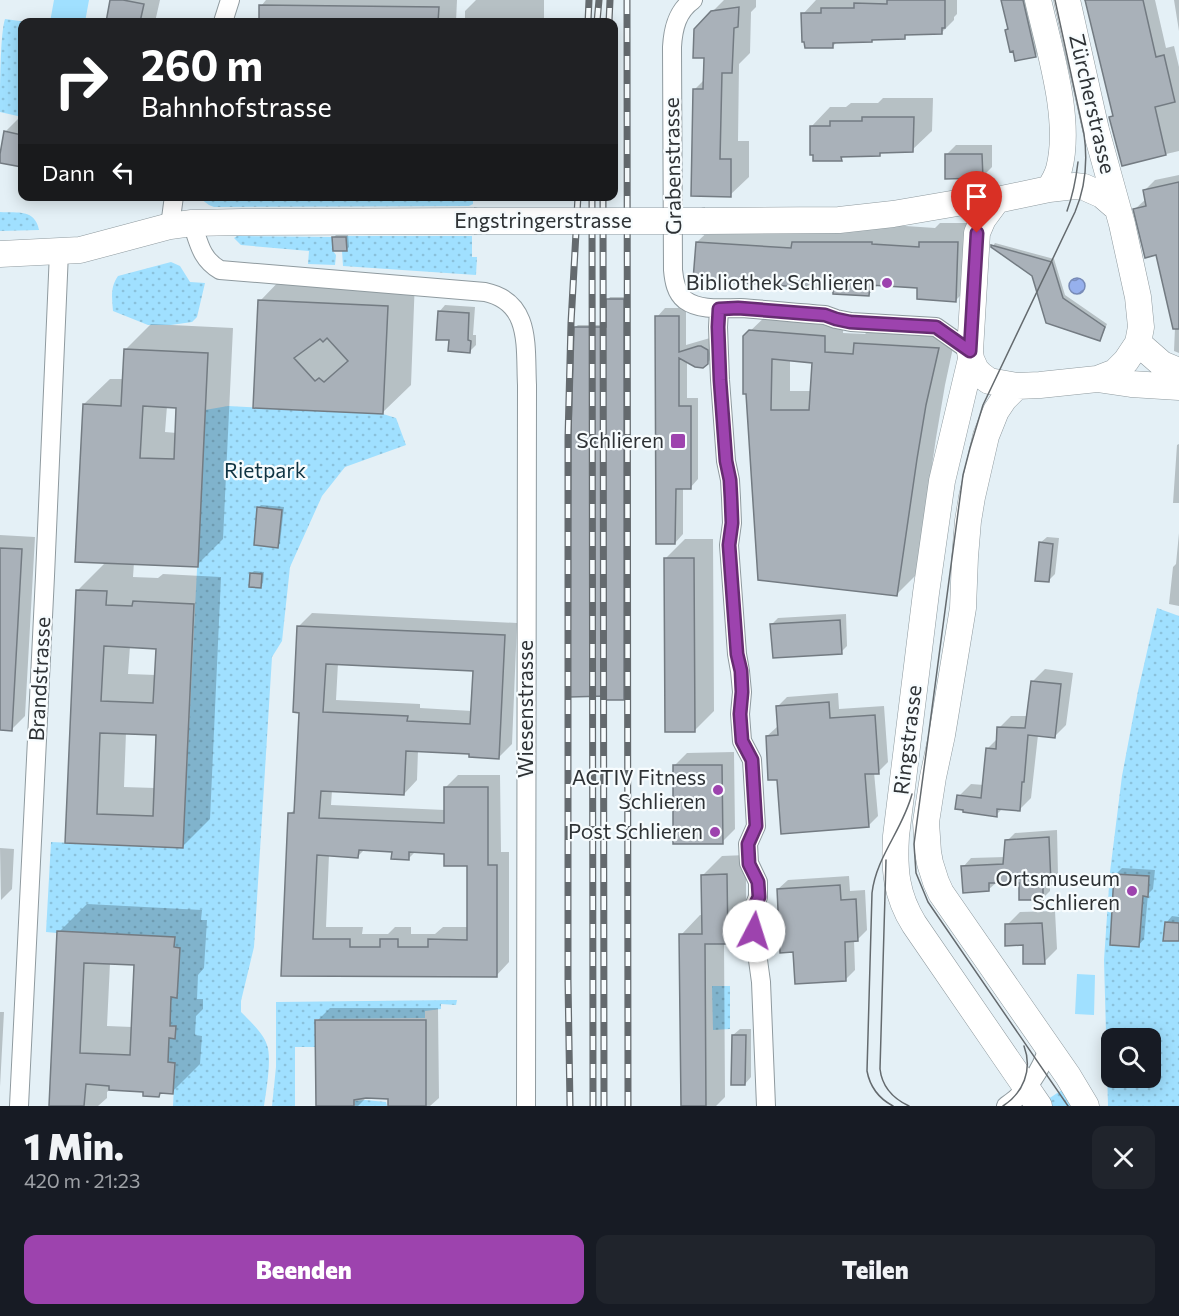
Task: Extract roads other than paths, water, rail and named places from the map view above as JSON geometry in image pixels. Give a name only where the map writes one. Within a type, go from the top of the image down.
[{"type":"main road","name":"Zürcherstrasse","points":[[1038,0],[1059,93],[1063,132],[1059,169],[1049,189]]},
{"type":"main road","name":"Zürcherstrasse","points":[[1067,0],[1096,130],[1122,224],[1138,297],[1141,327],[1138,343]]},
{"type":"main road","name":"Zürcherstrasse","points":[[997,200],[1075,186],[1084,187],[1106,198],[1117,208]]},
{"type":"main road","name":"Engstringerstrasse","points":[[0,254],[80,250],[181,225],[242,222],[839,220],[893,214],[963,202],[997,200]]},
{"type":"main road","points":[[977,233],[983,219],[997,200]]},
{"type":"main road","name":"Engstringerstrasse","points":[[893,214],[947,217],[958,220],[977,233]]},
{"type":"main road","name":"Ringstrasse","points":[[977,233],[970,355],[942,481],[930,564],[896,836],[896,874],[900,897],[908,916],[1032,1097]]},
{"type":"main road","points":[[1097,379],[1114,372],[1126,361],[1138,343],[1162,364],[1179,371]]},
{"type":"main road","points":[[970,355],[976,370],[986,379],[1017,386],[1097,379],[1179,387]]},
{"type":"main road","name":"Ringstrasse","points":[[1017,386],[996,411],[986,436],[972,496],[966,548],[963,608],[933,777],[926,835],[930,863],[941,893],[1068,1076],[1086,1106]]},
{"type":"street","points":[[224,18],[230,0]]},
{"type":"street","name":"Grabenstrasse","points":[[693,0],[677,18],[672,47],[674,270],[676,286],[686,301],[719,309]]},
{"type":"street","points":[[175,201],[181,225]]},
{"type":"street","name":"Wiesenstrasse","points":[[181,225],[207,260],[220,270],[486,291],[506,299],[518,313],[524,335],[527,396],[526,1106]]},
{"type":"street","name":"Brandstrasse","points":[[19,1106],[59,252]]},
{"type":"street","points":[[766,1106],[760,982],[753,909],[759,897],[758,882],[749,864],[748,844],[756,826],[752,760],[742,741],[740,714],[741,671],[737,654],[729,545],[732,523],[720,380],[719,309],[738,308],[825,315],[850,322],[936,327],[970,355]]},
{"type":"street","points":[[1006,1106],[1016,1099],[1032,1097],[1048,1047]]},
{"type":"water","points":[[1074,278],[1080,278],[1085,286],[1083,292],[1074,294],[1069,289],[1069,283]]},
{"type":"tram line","points":[[1055,0],[1084,134],[1086,154],[1084,183],[1075,212],[983,405],[963,475],[914,844],[916,873],[928,902],[1068,1106]]},
{"type":"tram line","points":[[1067,211],[1078,162]]},
{"type":"tram line","points":[[893,1106],[876,1092],[867,1071],[872,893],[879,867],[903,819],[912,794]]},
{"type":"tram line","points":[[886,860],[880,1069],[889,1091],[909,1106]]},
{"type":"tram line","points":[[1003,1106],[1021,1088],[1027,1072],[1027,1055],[1024,1046]]},
{"type":"railway","points":[[588,18],[589,0]]},
{"type":"railway","points":[[597,18],[599,0]]},
{"type":"railway","points":[[609,18],[610,0]]},
{"type":"railway","points":[[627,0],[628,1106]]},
{"type":"railway","points":[[570,1106],[568,437],[578,201]]},
{"type":"railway","points":[[592,201],[593,1106]]},
{"type":"railway","points":[[603,201],[604,1106]]},
{"type":"place","name":"Bibliothek Schlieren","points":[[887,283]]},
{"type":"place","name":"Schlieren","points":[[678,441]]},
{"type":"place","name":"ACTIV Fitness Schlieren","points":[[718,790]]},
{"type":"place","name":"Post Schlieren","points":[[715,832]]},
{"type":"place","name":"Ortsmuseum Schlieren","points":[[1132,891]]},
{"type":"park label","name":"Rietpark","points":[[265,471]]}]
